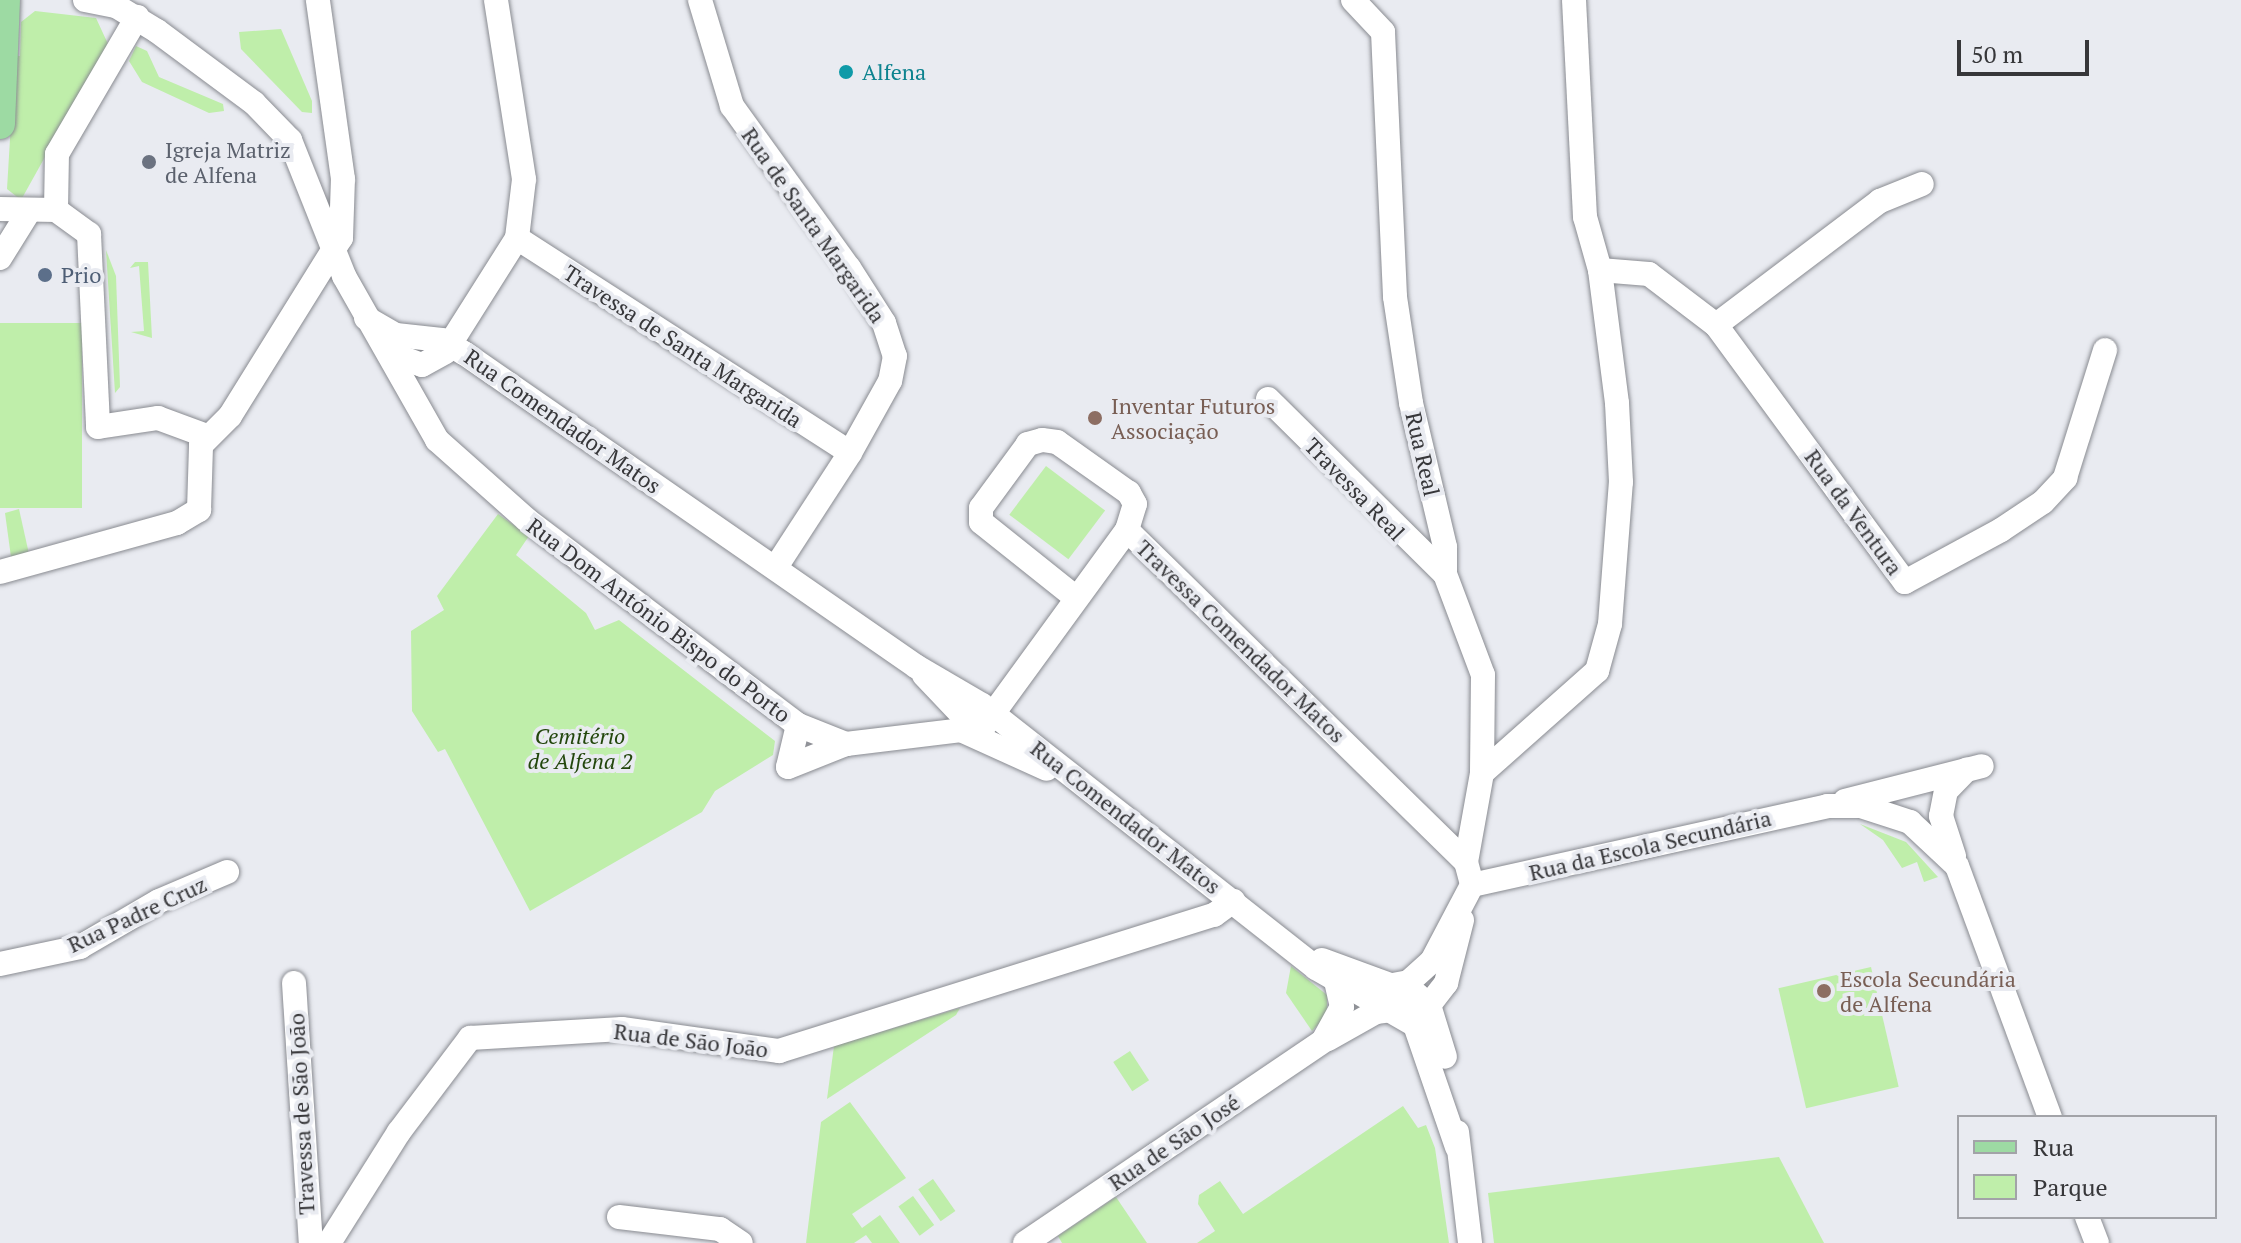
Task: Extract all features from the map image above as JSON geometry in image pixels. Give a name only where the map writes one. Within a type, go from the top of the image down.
[{"type":"main road","points":[[0,124],[2,1]]},
{"type":"street","points":[[85,0],[137,17],[254,103],[290,140],[333,251]]},
{"type":"street","points":[[0,572],[194,518],[203,498],[201,445],[230,416],[341,238],[343,179],[318,0]]},
{"type":"street","points":[[417,350],[468,311],[517,238],[524,179],[496,0]]},
{"type":"street","name":"Rua de Santa Margarida","points":[[700,0],[732,106],[892,339],[890,381],[850,453],[776,567]]},
{"type":"street","name":"Rua Real","points":[[1353,0],[1383,32],[1395,297],[1445,574],[1483,675],[1482,773],[1469,874],[1446,983],[1444,1052]]},
{"type":"street","points":[[1482,773],[1597,671],[1610,624],[1621,482],[1600,270],[1585,217],[1574,0]]},
{"type":"street","points":[[56,210],[57,154],[137,17]]},
{"type":"street","points":[[1716,325],[1880,201],[1922,184]]},
{"type":"street","points":[[0,209],[28,213],[56,210],[89,234],[98,427],[158,418],[207,436]]},
{"type":"street","points":[[0,258],[28,213]]},
{"type":"street","name":"Travessa de Santa Margarida","points":[[517,238],[850,453]]},
{"type":"street","name":"Rua Dom António Bispo do Porto","points":[[333,251],[366,318],[417,350],[437,440],[466,471],[798,725],[846,744],[986,723],[1082,785]]},
{"type":"street","name":"Rua da Ventura","points":[[1600,270],[1649,274],[1716,325],[1905,582],[2001,530],[2065,478],[2105,350]]},
{"type":"street","name":"Rua Comendador Matos","points":[[417,350],[776,567],[917,667],[986,723]]},
{"type":"street","name":"Travessa Real","points":[[1268,399],[1445,574]]},
{"type":"street","points":[[1075,597],[981,522],[981,508],[1028,444],[1057,442],[1129,493],[1134,515],[1127,530]]},
{"type":"street","name":"Travessa Comendador Matos","points":[[986,723],[1075,597],[1127,530],[1469,874]]},
{"type":"street","points":[[917,735],[944,691]]},
{"type":"street","points":[[798,725],[788,767],[846,744]]},
{"type":"street","name":"Rua da Escola Secundária","points":[[1469,874],[1827,806],[1975,768],[1946,791],[1941,816],[2049,1115]]},
{"type":"street","name":"Rua Comendador Matos","points":[[1082,785],[1308,957],[1362,992],[1424,1004]]},
{"type":"street","name":"Rua da Escola Secundária","points":[[1827,806],[1861,806],[1910,822],[1957,866]]},
{"type":"street","name":"Rua Padre Cruz","points":[[0,964],[80,947],[159,901],[227,872]]},
{"type":"street","name":"Rua de São João","points":[[329,1243],[391,1144],[470,1038],[622,1029],[779,1051],[1199,920],[1233,901]]},
{"type":"street","name":"Rua Real","points":[[1362,992],[1409,982],[1432,961],[1463,909]]},
{"type":"street","name":"Rua Real","points":[[1432,961],[1422,1035],[1457,1147]]},
{"type":"street","name":"Travessa de São João","points":[[294,983],[311,1243]]},
{"type":"street","name":"Rua Real","points":[[1424,1004],[1446,983]]},
{"type":"street","name":"Rua de São José","points":[[1025,1243],[1323,1041],[1362,992],[1390,1011]]},
{"type":"street","points":[[1390,1011],[1424,1004],[1444,1052],[1470,1243]]},
{"type":"street","points":[[1390,1011],[1422,1035]]},
{"type":"street","points":[[619,1217],[720,1229],[741,1243]]},
{"type":"street","points":[[2088,1219],[2097,1243]]},
{"type":"green space","points":[[35,11],[96,18],[108,44],[21,200],[7,189],[15,56],[20,56],[21,22]]},
{"type":"green space","points":[[281,29],[312,101],[312,113],[302,112],[241,49],[239,32]]},
{"type":"green space","points":[[136,46],[147,51],[159,77],[223,104],[224,111],[209,113],[142,82],[129,61]]},
{"type":"green space","points":[[106,250],[116,276],[120,387],[115,393]]},
{"type":"green space","points":[[135,262],[148,262],[152,338],[131,332],[144,331],[139,266],[130,268]]},
{"type":"green space","points":[[0,323],[82,323],[82,508],[0,508]]},
{"type":"green space","points":[[1046,466],[1105,511],[1068,559],[1009,515]]},
{"type":"green space","points":[[19,509],[29,554],[11,557],[5,513]]},
{"type":"green space","name":"Cemitério de Alfena 2","points":[[498,514],[529,536],[516,555],[586,613],[595,630],[619,620],[775,741],[773,755],[715,791],[702,812],[530,911],[445,749],[438,752],[412,711],[411,631],[444,610],[437,596]]},
{"type":"green space","points":[[1860,824],[1906,842],[1938,877],[1924,882],[1917,862],[1902,868],[1883,840]]},
{"type":"green space","points":[[1291,966],[1327,995],[1327,1015],[1312,1031],[1286,993]]},
{"type":"green space","points":[[1871,967],[1899,1087],[1806,1108],[1778,988]]},
{"type":"green space","points":[[960,1008],[956,1015],[827,1099],[834,1046]]},
{"type":"green space","points":[[1130,1051],[1149,1080],[1132,1091],[1113,1062]]},
{"type":"green space","points":[[850,1102],[906,1178],[852,1214],[862,1228],[880,1215],[900,1243],[872,1243],[866,1235],[854,1243],[806,1243],[821,1122]]},
{"type":"green space","points":[[1403,1106],[1418,1128],[1426,1125],[1435,1148],[1449,1243],[1197,1243],[1215,1231],[1198,1204],[1199,1195],[1220,1181],[1243,1214]]},
{"type":"green space","points":[[1779,1157],[1824,1243],[1494,1243],[1488,1193]]},
{"type":"green space","points":[[933,1179],[955,1211],[941,1221],[918,1189]]},
{"type":"green space","points":[[913,1196],[934,1225],[920,1236],[898,1207]]},
{"type":"green space","points":[[1116,1197],[1147,1243],[1062,1243],[1058,1236]]},
{"type":"place","name":"Alfena","points":[[846,72]]},
{"type":"place","name":"Igreja Matriz de Alfena","points":[[149,162]]},
{"type":"place","name":"Prio","points":[[45,275]]},
{"type":"place","name":"Inventar Futuros Associação","points":[[1095,418]]},
{"type":"place","name":"Escola Secundária de Alfena","points":[[1824,991]]}]
